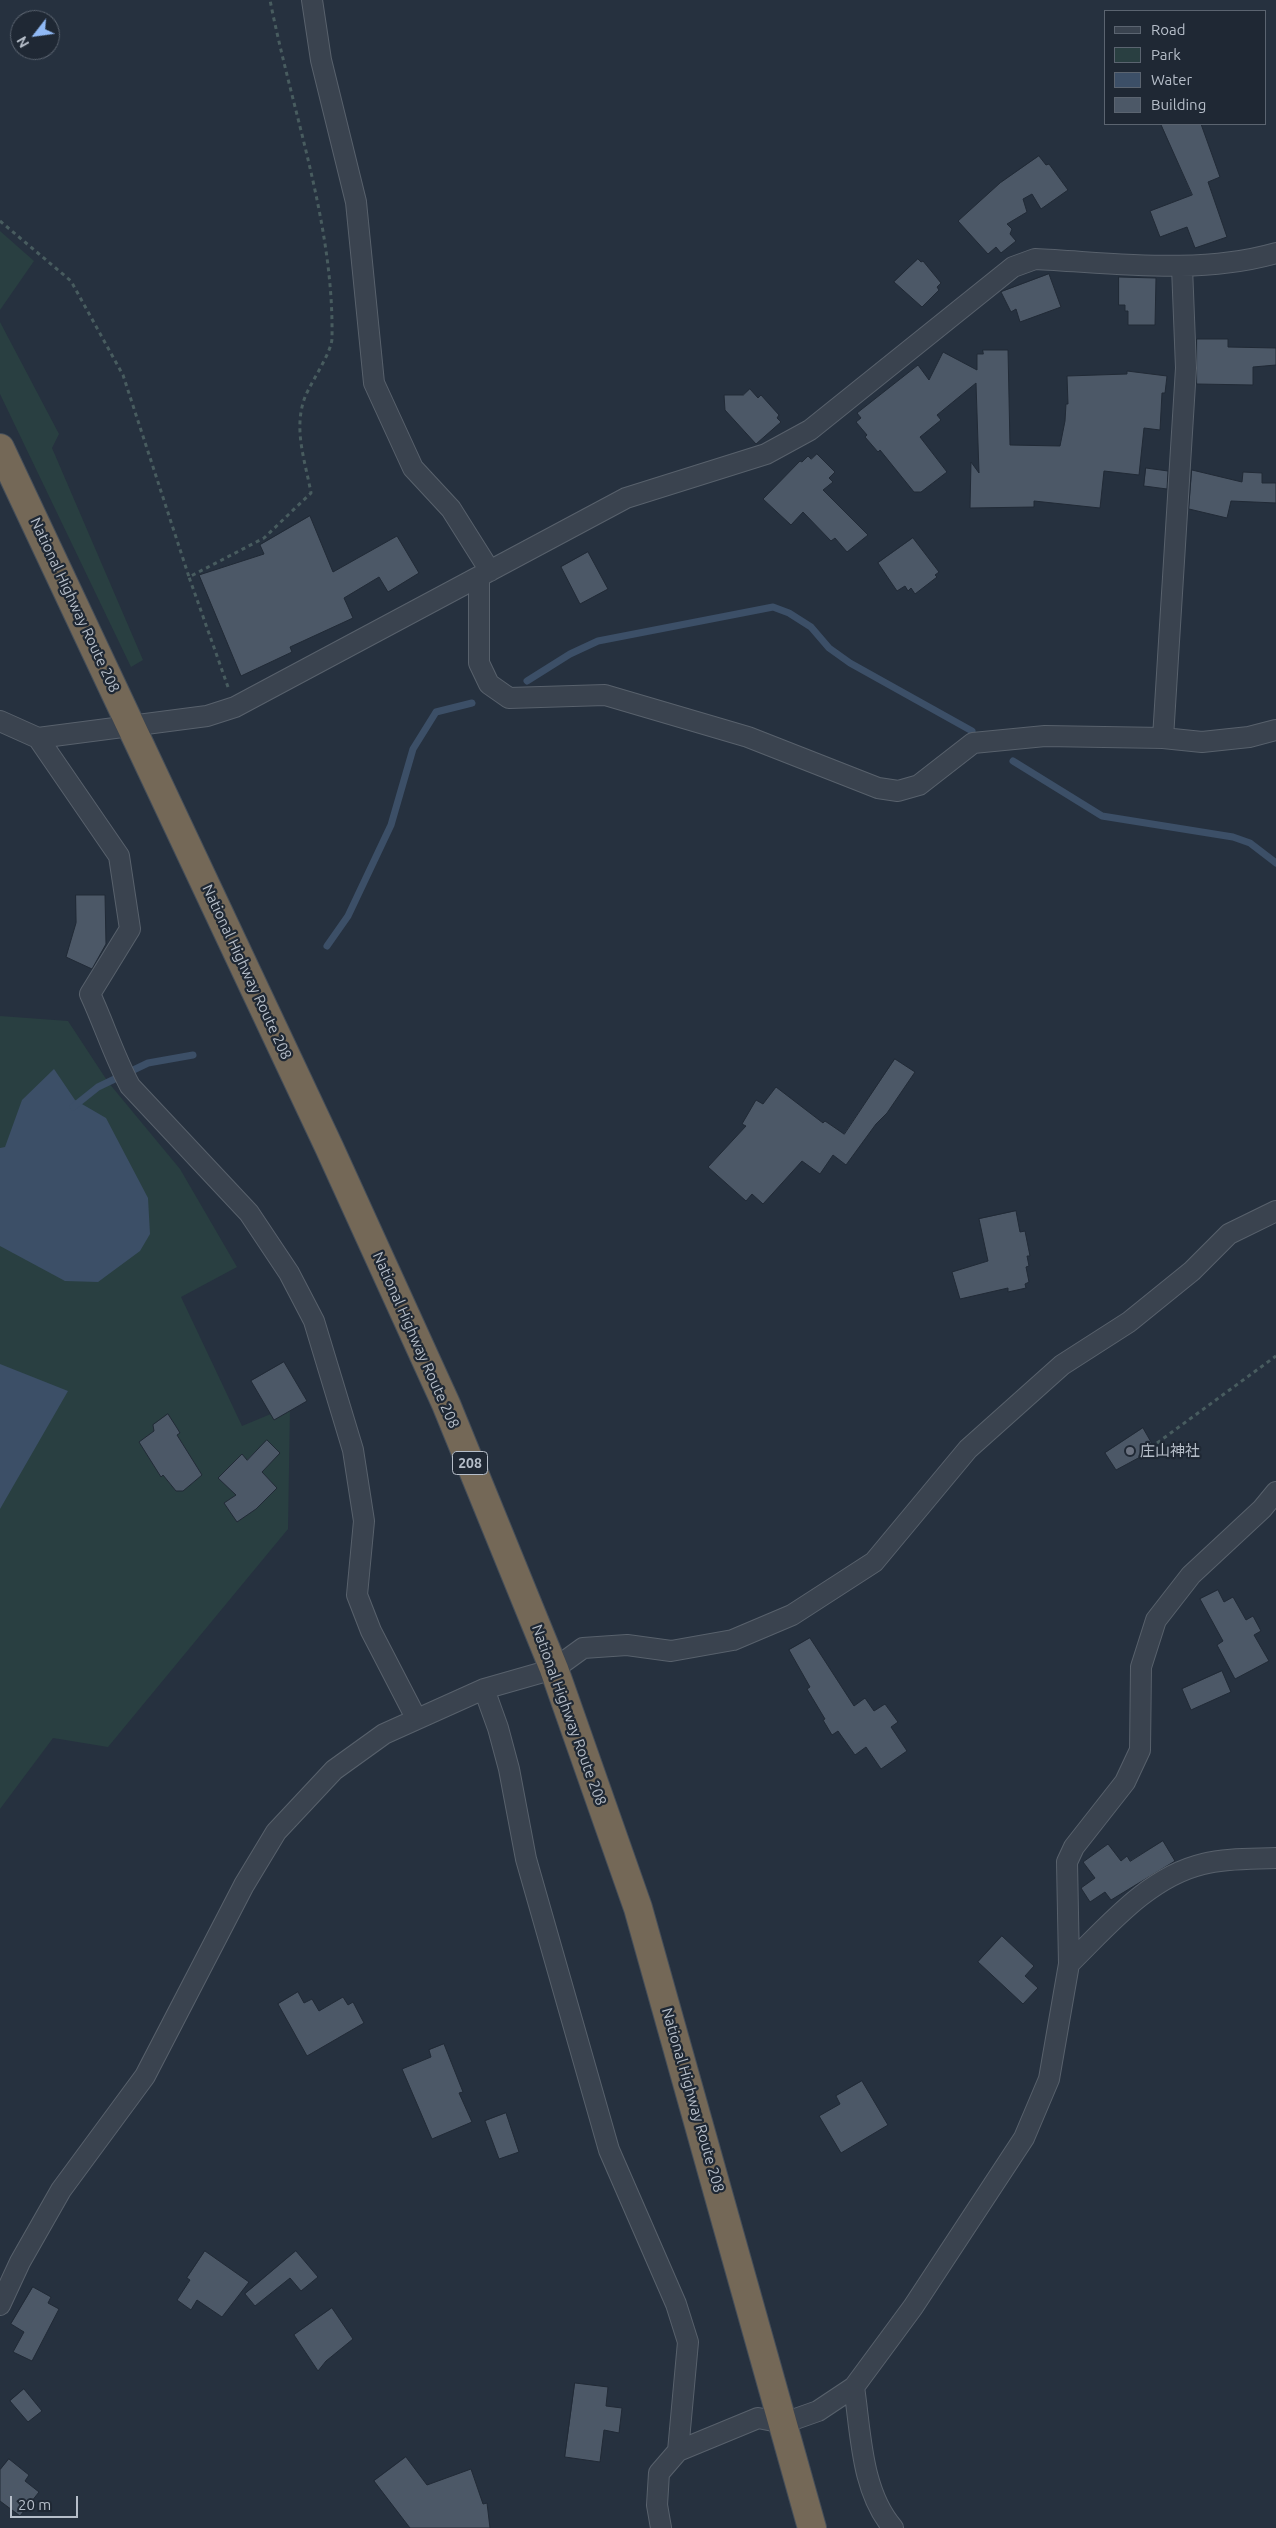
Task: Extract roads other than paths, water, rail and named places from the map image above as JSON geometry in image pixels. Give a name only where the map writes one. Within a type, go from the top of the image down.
[{"type":"highway","name":"National Highway Route 208","points":[[0,448],[132,724],[446,1404],[554,1669],[638,1908],[812,2528]]},
{"type":"street","points":[[312,0],[321,60],[356,202],[374,383],[413,468],[451,509],[485,574],[479,663],[489,684],[509,698],[605,695],[748,737],[878,788],[898,791],[919,785],[973,743],[1045,736],[1163,738],[1202,742],[1249,737],[1276,730]]},
{"type":"street","points":[[38,738],[132,724],[207,716],[235,707],[626,498],[766,454],[810,430],[1014,267],[1036,258],[1182,268],[1246,261],[1276,253]]},
{"type":"street","points":[[1163,738],[1186,368],[1182,268]]},
{"type":"street","points":[[0,720],[38,738],[119,856],[130,929],[90,994],[104,1025],[117,1062],[130,1086],[249,1213],[289,1273],[314,1321],[353,1450],[364,1521],[357,1595],[371,1631],[416,1718]]},
{"type":"street","points":[[0,2305],[20,2262],[61,2190],[145,2076],[244,1886],[276,1832],[334,1770],[384,1734],[416,1718],[484,1689],[554,1669],[583,1648],[627,1645],[671,1651],[733,1640],[792,1615],[874,1562],[968,1449],[1062,1365],[1129,1322],[1192,1270],[1228,1234],[1276,1211]]},
{"type":"street","points":[[661,2528],[657,2505],[659,2473],[678,2451],[758,2418],[784,2423],[818,2411],[854,2387],[913,2307],[1024,2138],[1049,2079],[1069,1964],[1067,1862],[1074,1846],[1124,1782],[1140,1750],[1141,1668],[1156,1620],[1192,1575],[1262,1509],[1276,1492]]},
{"type":"street","points":[[484,1689],[498,1728],[509,1769],[526,1859],[609,2150],[676,2304],[688,2342],[678,2451]]},
{"type":"street","points":[[1069,1964],[1127,1907],[1165,1880],[1202,1864],[1276,1858]]},
{"type":"street","points":[[854,2387],[869,2484],[887,2521],[893,2528]]},
{"type":"water","points":[[54,1069],[75,1100],[106,1118],[148,1198],[150,1234],[140,1251],[98,1282],[65,1281],[0,1246],[0,1148],[5,1147],[22,1100]]},
{"type":"water","points":[[0,1364],[68,1391],[0,1509]]},
{"type":"waterway","points":[[527,681],[570,654],[598,641],[773,607],[789,613],[811,627],[829,648],[850,663],[972,731]]},
{"type":"waterway","points":[[327,946],[348,916],[391,825],[413,749],[436,712],[472,703]]},
{"type":"waterway","points":[[1013,761],[1102,816],[1233,837],[1250,843],[1276,863]]},
{"type":"waterway","points":[[73,1107],[98,1087],[148,1063],[193,1055]]},
{"type":"place","name":"庄山神社","points":[[1130,1451]]}]
